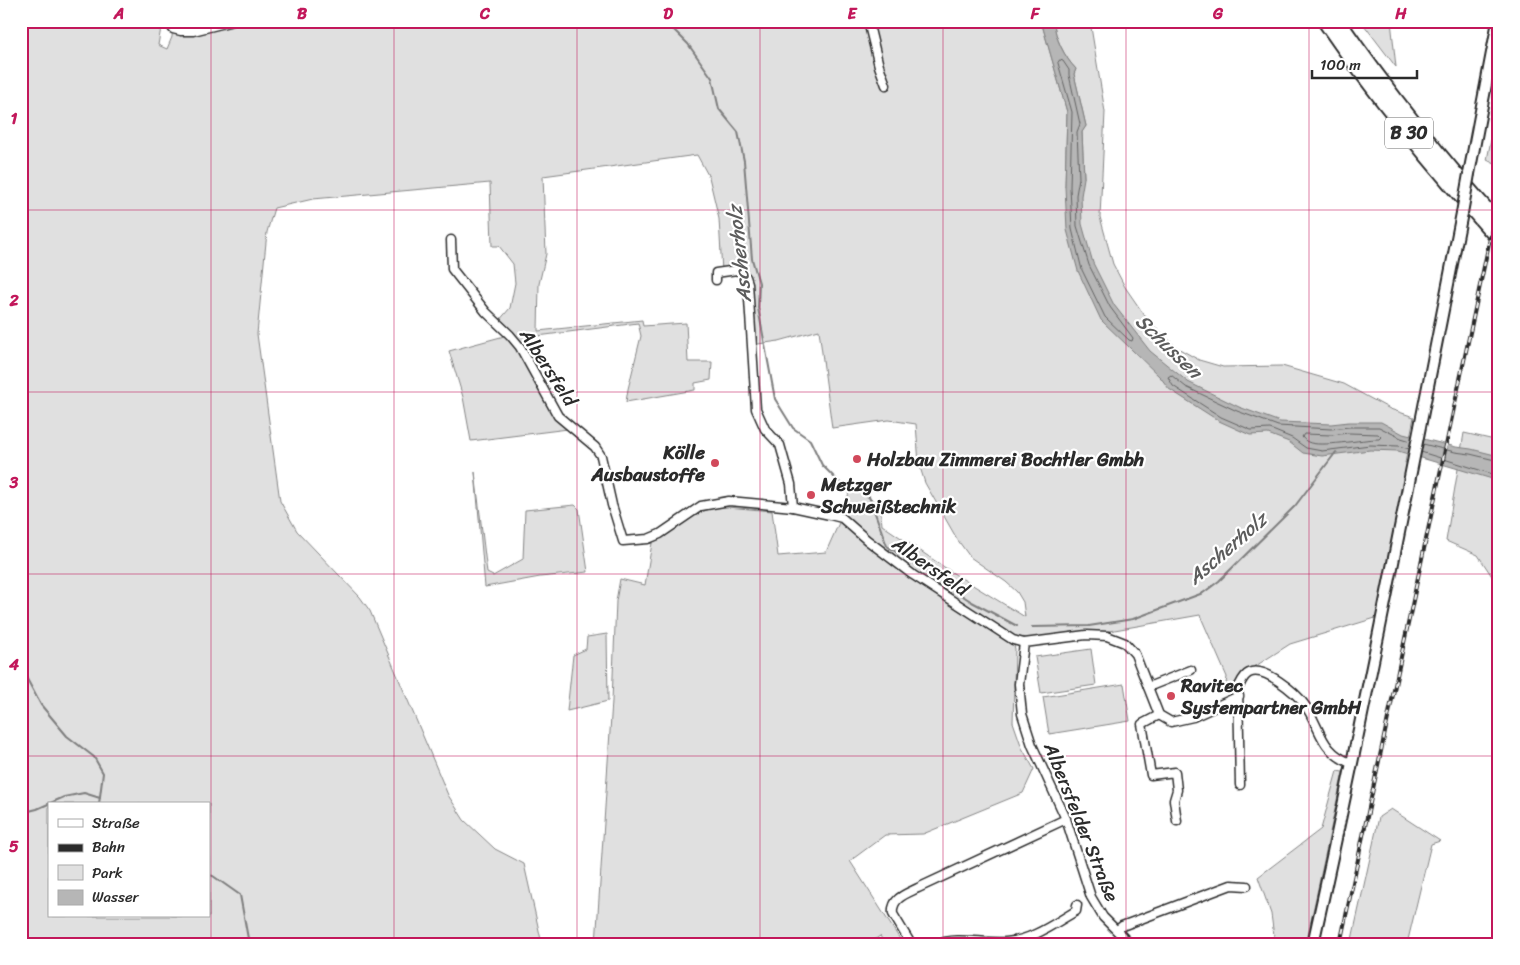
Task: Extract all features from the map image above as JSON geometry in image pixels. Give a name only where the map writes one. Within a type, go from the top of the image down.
[{"type":"highway","name":"B 30","points":[[1325,21],[1356,65],[1418,144],[1499,239]]},
{"type":"highway","name":"B 30","points":[[1338,21],[1428,142],[1499,224]]},
{"type":"street","points":[[168,21],[173,29],[186,32],[233,21]]},
{"type":"street","points":[[868,21],[879,66],[886,85]]},
{"type":"street","points":[[1312,944],[1420,430],[1498,21]]},
{"type":"street","name":"Albersfeld","points":[[451,240],[452,270],[486,312],[520,347],[558,416],[595,447],[601,456],[612,505],[623,541],[648,539],[660,534],[701,506],[730,501],[793,507],[842,518],[867,540],[913,575],[1013,640],[1024,644]]},
{"type":"street","points":[[716,280],[716,273],[737,270],[742,273],[748,283],[756,409],[765,429],[780,444],[791,484],[793,507]]},
{"type":"street","points":[[1024,644],[1086,636],[1107,636],[1125,643],[1135,654],[1159,714],[1171,722],[1193,718],[1239,696]]},
{"type":"street","name":"Albersfelder Straße","points":[[1024,644],[1019,684],[1022,714],[1032,745],[1066,819],[1091,897],[1103,917],[1130,944]]},
{"type":"street","points":[[1148,687],[1191,670]]},
{"type":"street","points":[[1240,785],[1238,688],[1243,678],[1249,673],[1259,671],[1268,674],[1289,689],[1304,704],[1328,748],[1342,760],[1351,763]]},
{"type":"street","points":[[1159,714],[1142,724],[1143,732],[1151,775],[1175,772],[1177,790],[1174,800],[1177,821]]},
{"type":"street","points":[[912,944],[893,914],[895,900],[1066,819]]},
{"type":"street","points":[[1117,930],[1122,926],[1231,885],[1247,886]]},
{"type":"street","points":[[936,944],[962,940],[1007,942],[1023,939],[1076,911],[1077,905]]},
{"type":"green space","points":[[21,21],[160,21],[161,28],[158,45],[167,49],[172,37],[173,21],[1041,21],[1067,112],[1065,187],[1084,178],[1082,132],[1086,126],[1074,74],[1076,69],[1061,46],[1054,27],[1054,21],[1090,21],[1105,112],[1100,217],[1113,264],[1125,287],[1145,316],[1176,347],[1199,360],[1223,367],[1282,366],[1344,384],[1390,409],[1414,417],[1405,463],[1413,460],[1382,616],[1290,644],[1240,676],[1233,690],[1225,690],[1227,677],[1200,615],[1086,635],[1013,641],[1015,649],[1013,722],[1022,748],[1034,769],[1023,793],[923,834],[885,835],[850,861],[903,944],[885,944],[880,936],[868,944],[596,944],[612,701],[616,601],[620,579],[645,585],[652,543],[697,514],[716,506],[772,511],[778,556],[826,552],[846,507],[850,486],[880,505],[882,525],[953,573],[1025,617],[1023,602],[1017,592],[970,557],[957,539],[925,483],[919,464],[916,424],[889,420],[832,428],[819,330],[779,341],[751,345],[748,283],[742,273],[722,272],[719,219],[709,177],[697,155],[543,176],[546,254],[539,284],[538,331],[642,320],[643,326],[686,323],[688,362],[712,362],[711,380],[695,383],[695,390],[626,402],[641,336],[638,323],[530,337],[523,342],[498,322],[510,308],[515,283],[513,264],[499,246],[492,246],[490,183],[313,199],[274,208],[267,232],[257,334],[280,501],[297,531],[360,597],[370,611],[448,795],[464,820],[495,849],[524,864],[542,944],[21,944]]},
{"type":"green space","points":[[1361,21],[1391,21],[1396,67]]},
{"type":"green space","points":[[1499,99],[1499,166],[1487,160]]},
{"type":"green space","points":[[508,335],[520,350],[549,409],[568,429],[471,441],[463,397],[449,351]]},
{"type":"green space","points":[[1464,433],[1499,441],[1499,587],[1478,555],[1446,541]]},
{"type":"green space","points":[[475,472],[487,573],[493,576],[523,559],[525,510],[575,505],[579,509],[588,572],[540,577],[485,587]]},
{"type":"green space","points":[[607,634],[608,701],[567,711],[573,655],[586,649],[587,637]]},
{"type":"green space","points":[[1091,649],[1096,685],[1041,693],[1035,657]]},
{"type":"green space","points":[[1124,684],[1130,721],[1049,734],[1043,697]]},
{"type":"green space","points":[[1337,771],[1343,772],[1306,944],[1275,944],[1271,914],[1258,877],[1321,829]]},
{"type":"green space","points":[[1391,809],[1440,841],[1431,844],[1407,944],[1351,944],[1379,817]]},
{"type":"water","points":[[1041,21],[1054,21],[1054,27],[1061,47],[1076,69],[1074,74],[1086,126],[1082,132],[1084,178],[1081,196],[1082,224],[1093,263],[1114,305],[1150,351],[1188,382],[1239,407],[1280,422],[1331,424],[1381,422],[1403,434],[1499,456],[1499,481],[1398,451],[1370,450],[1322,456],[1303,453],[1289,442],[1268,434],[1250,435],[1219,421],[1169,389],[1161,378],[1101,320],[1078,271],[1067,230],[1065,187],[1067,112]]},
{"type":"waterway","name":"Ascherholz","points":[[665,21],[688,44],[712,78],[719,109],[738,132],[744,161],[752,259],[759,283],[758,308],[775,399],[793,428],[810,440],[822,465],[841,484]]},
{"type":"waterway","name":"Ascherholz","points":[[1032,627],[1089,626],[1133,619],[1203,593],[1219,581],[1295,506],[1336,452]]},
{"type":"waterway","name":"Ascherholz","points":[[857,488],[867,491],[887,546],[972,602],[1017,626]]},
{"type":"waterway","points":[[21,585],[25,595],[21,612]]},
{"type":"waterway","points":[[21,668],[41,705],[67,736],[94,757],[103,773],[99,802]]},
{"type":"waterway","points":[[53,802],[64,797],[84,793],[100,798]]},
{"type":"waterway","points":[[21,813],[48,804]]},
{"type":"waterway","points":[[210,875],[240,895],[249,944]]},
{"type":"railway","points":[[1340,944],[1499,196]]},
{"type":"place","name":"Holzbau Zimmerei Bochtler Gmbh","points":[[857,459]]},
{"type":"place","name":"Kölle Ausbaustoffe","points":[[715,463]]},
{"type":"place","name":"Metzger Schweißtechnik","points":[[811,495]]},
{"type":"place","name":"Ravitec Systempartner GmbH","points":[[1171,696]]},
{"type":"water label","name":"Schussen","points":[[1169,346]]}]
